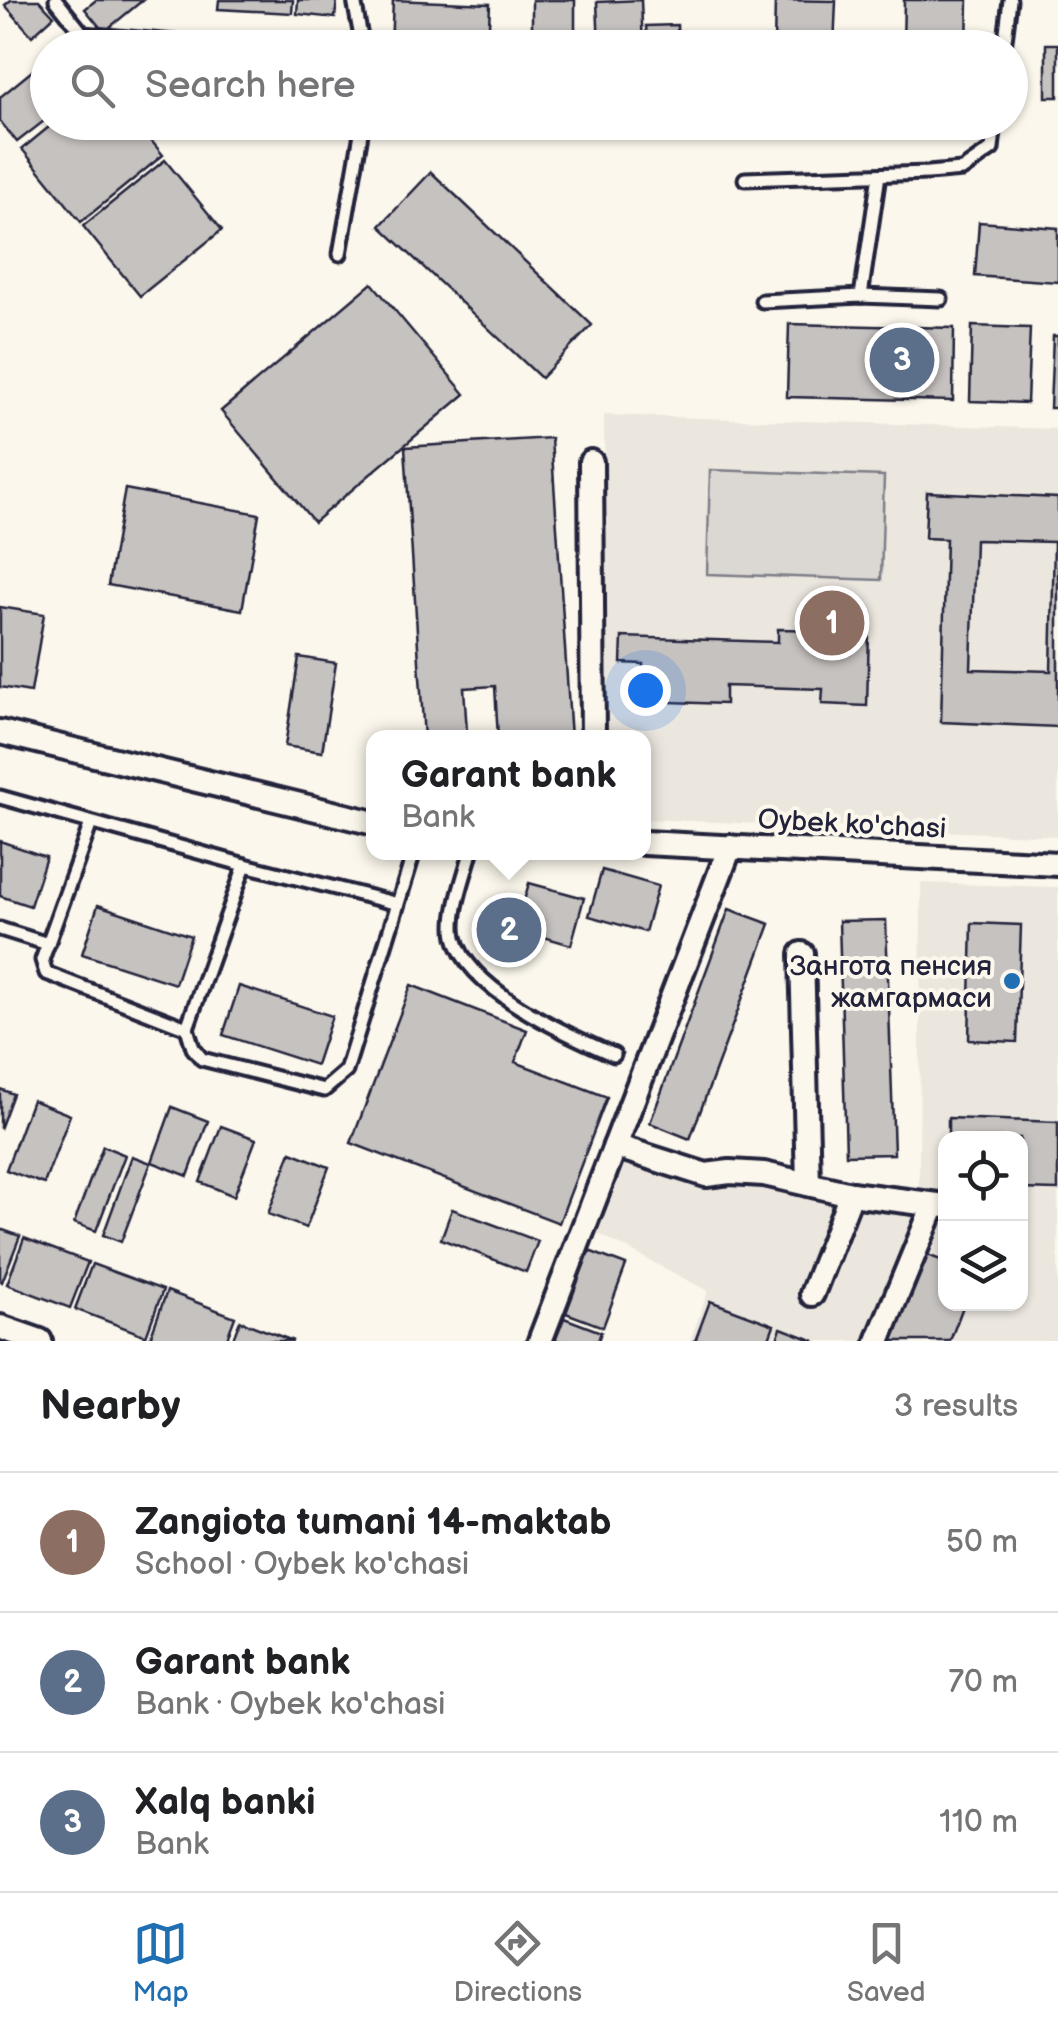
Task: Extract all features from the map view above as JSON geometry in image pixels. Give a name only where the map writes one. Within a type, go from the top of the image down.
[{"type":"street","points":[[592,462],[593,730]]},
{"type":"street","points":[[0,732],[366,820]]},
{"type":"street","name":"Oybek ko'chasi","points":[[651,843],[1058,864]]},
{"type":"street","points":[[540,1341],[730,847]]},
{"type":"street","points":[[802,954],[808,1184]]},
{"type":"street","points":[[615,1146],[706,1175],[764,1174],[851,1194],[938,1205]]},
{"type":"street","points":[[812,1294],[851,1194]]},
{"type":"street","points":[[878,1341],[938,1209]]},
{"type":"street","points":[[0,1327],[40,1341]]},
{"type":"lane","points":[[56,0],[80,30]]},
{"type":"lane","points":[[354,0],[359,30]]},
{"type":"lane","points":[[1006,30],[1010,0]]},
{"type":"lane","points":[[340,254],[360,140]]},
{"type":"lane","points":[[745,179],[962,170],[992,149],[993,140]]},
{"type":"lane","points":[[861,296],[879,175]]},
{"type":"lane","points":[[762,301],[861,296],[941,300]]},
{"type":"lane","points":[[0,797],[398,904]]},
{"type":"lane","points":[[91,822],[42,960],[46,973],[187,1028]]},
{"type":"lane","points":[[245,865],[187,1028],[193,1048],[202,1060],[324,1090],[346,1071],[412,860]]},
{"type":"lane","points":[[469,860],[454,919],[464,961],[482,980],[556,1029],[614,1055]]},
{"type":"lane","points":[[0,929],[48,944]]},
{"type":"shaded area","points":[[604,415],[1058,429],[1058,836],[651,819],[651,730],[607,730]]},
{"type":"shaded area","points":[[710,470],[884,476],[881,580],[707,574]]},
{"type":"shaded area","points":[[921,883],[1058,887],[1058,1341],[690,1341],[708,1291],[597,1233],[630,1148],[919,1190]]},
{"type":"building","points":[[11,0],[39,0],[54,16],[30,34],[5,5]]},
{"type":"building","points":[[96,0],[143,0],[106,30],[85,9]]},
{"type":"building","points":[[219,0],[293,0],[292,13],[218,9]]},
{"type":"building","points":[[298,0],[337,0],[335,18],[297,14]]},
{"type":"building","points":[[393,0],[490,4],[489,30],[392,30]]},
{"type":"building","points":[[532,0],[575,0],[575,30],[532,30]]},
{"type":"building","points":[[641,0],[642,30],[598,30],[597,2]]},
{"type":"building","points":[[775,0],[836,1],[835,30],[774,30]]},
{"type":"building","points":[[904,0],[968,0],[967,30],[903,30]]},
{"type":"building","points":[[677,25],[677,30],[646,30],[646,26]]},
{"type":"building","points":[[1046,44],[1058,44],[1058,97],[1046,97]]},
{"type":"building","points":[[30,73],[30,132],[17,142],[0,121],[0,97]]},
{"type":"building","points":[[33,140],[151,140],[163,155],[81,222],[22,149]]},
{"type":"building","points":[[165,160],[222,230],[140,296],[83,226]]},
{"type":"building","points":[[431,172],[592,325],[541,378],[380,226]]},
{"type":"building","points":[[979,222],[1058,228],[1058,282],[975,276]]},
{"type":"building","points":[[372,283],[465,394],[314,522],[221,411]]},
{"type":"building","points":[[789,324],[954,328],[953,401],[787,397]]},
{"type":"building","points":[[972,326],[1030,328],[1027,403],[970,401]]},
{"type":"building","points":[[1053,336],[1058,336],[1058,408],[1050,408]]},
{"type":"building","points":[[551,438],[570,730],[498,730],[495,686],[464,688],[467,730],[423,730],[405,447]]},
{"type":"building","points":[[125,489],[259,514],[242,610],[108,585]]},
{"type":"building","points":[[927,492],[1058,498],[1058,727],[941,722],[946,539],[925,538]],"holes":[[[975,540],[1054,542],[1051,671],[971,669]]]},
{"type":"building","points":[[0,607],[44,614],[31,692],[0,687]]},
{"type":"building","points":[[778,629],[869,631],[867,706],[822,704],[823,689],[725,686],[725,704],[642,701],[643,664],[621,663],[622,637],[778,642]]},
{"type":"building","points":[[299,657],[336,663],[322,752],[285,746]]},
{"type":"building","points":[[0,841],[46,857],[30,906],[0,896]]},
{"type":"building","points":[[602,870],[658,886],[645,932],[589,916]]},
{"type":"building","points":[[529,883],[584,898],[571,945],[516,929]]},
{"type":"building","points":[[98,905],[191,936],[175,984],[82,954]]},
{"type":"building","points":[[729,909],[770,924],[690,1139],[650,1123]]},
{"type":"building","points":[[886,920],[894,1154],[846,1155],[839,921]]},
{"type":"building","points":[[972,923],[1021,925],[1017,1042],[969,1040]]},
{"type":"building","points":[[411,985],[527,1030],[515,1062],[607,1097],[559,1223],[351,1143]]},
{"type":"building","points":[[239,986],[332,1016],[316,1065],[223,1035]]},
{"type":"building","points":[[0,1089],[13,1094],[0,1129]]},
{"type":"building","points":[[32,1100],[70,1115],[44,1184],[6,1170]]},
{"type":"building","points":[[172,1107],[208,1121],[188,1176],[152,1162]]},
{"type":"building","points":[[948,1118],[1058,1122],[1058,1190],[1028,1189],[1028,1131],[948,1131]]},
{"type":"building","points":[[221,1126],[256,1139],[234,1196],[200,1182]]},
{"type":"building","points":[[103,1146],[125,1155],[96,1231],[74,1223]]},
{"type":"building","points":[[291,1152],[329,1167],[306,1228],[268,1214]]},
{"type":"building","points":[[132,1156],[151,1163],[121,1242],[103,1235]]},
{"type":"building","points":[[452,1209],[538,1241],[526,1272],[441,1239]]},
{"type":"building","points":[[0,1229],[20,1236],[2,1282],[0,1281]]},
{"type":"building","points":[[24,1238],[88,1262],[70,1308],[7,1284]]},
{"type":"building","points":[[589,1251],[626,1265],[603,1327],[566,1313]]},
{"type":"building","points":[[925,1254],[938,1259],[938,1311],[961,1311],[950,1341],[892,1341]]},
{"type":"building","points":[[92,1264],[163,1290],[146,1336],[75,1309]]},
{"type":"building","points":[[167,1291],[235,1317],[226,1341],[150,1338]]},
{"type":"building","points":[[710,1301],[774,1325],[768,1341],[695,1341]]},
{"type":"building","points":[[564,1318],[601,1332],[598,1341],[555,1341]]},
{"type":"building","points":[[240,1321],[293,1341],[232,1341]]},
{"type":"building","points":[[781,1328],[815,1341],[776,1341]]},
{"type":"place","name":"Xalq banki","points":[[902,360]]},
{"type":"place","name":"Zangiota tumani 14-maktab","points":[[832,623]]},
{"type":"place","name":"Garant bank","points":[[509,930]]},
{"type":"place","name":"Зангота пенсия жамгармаси","points":[[1012,981]]}]
